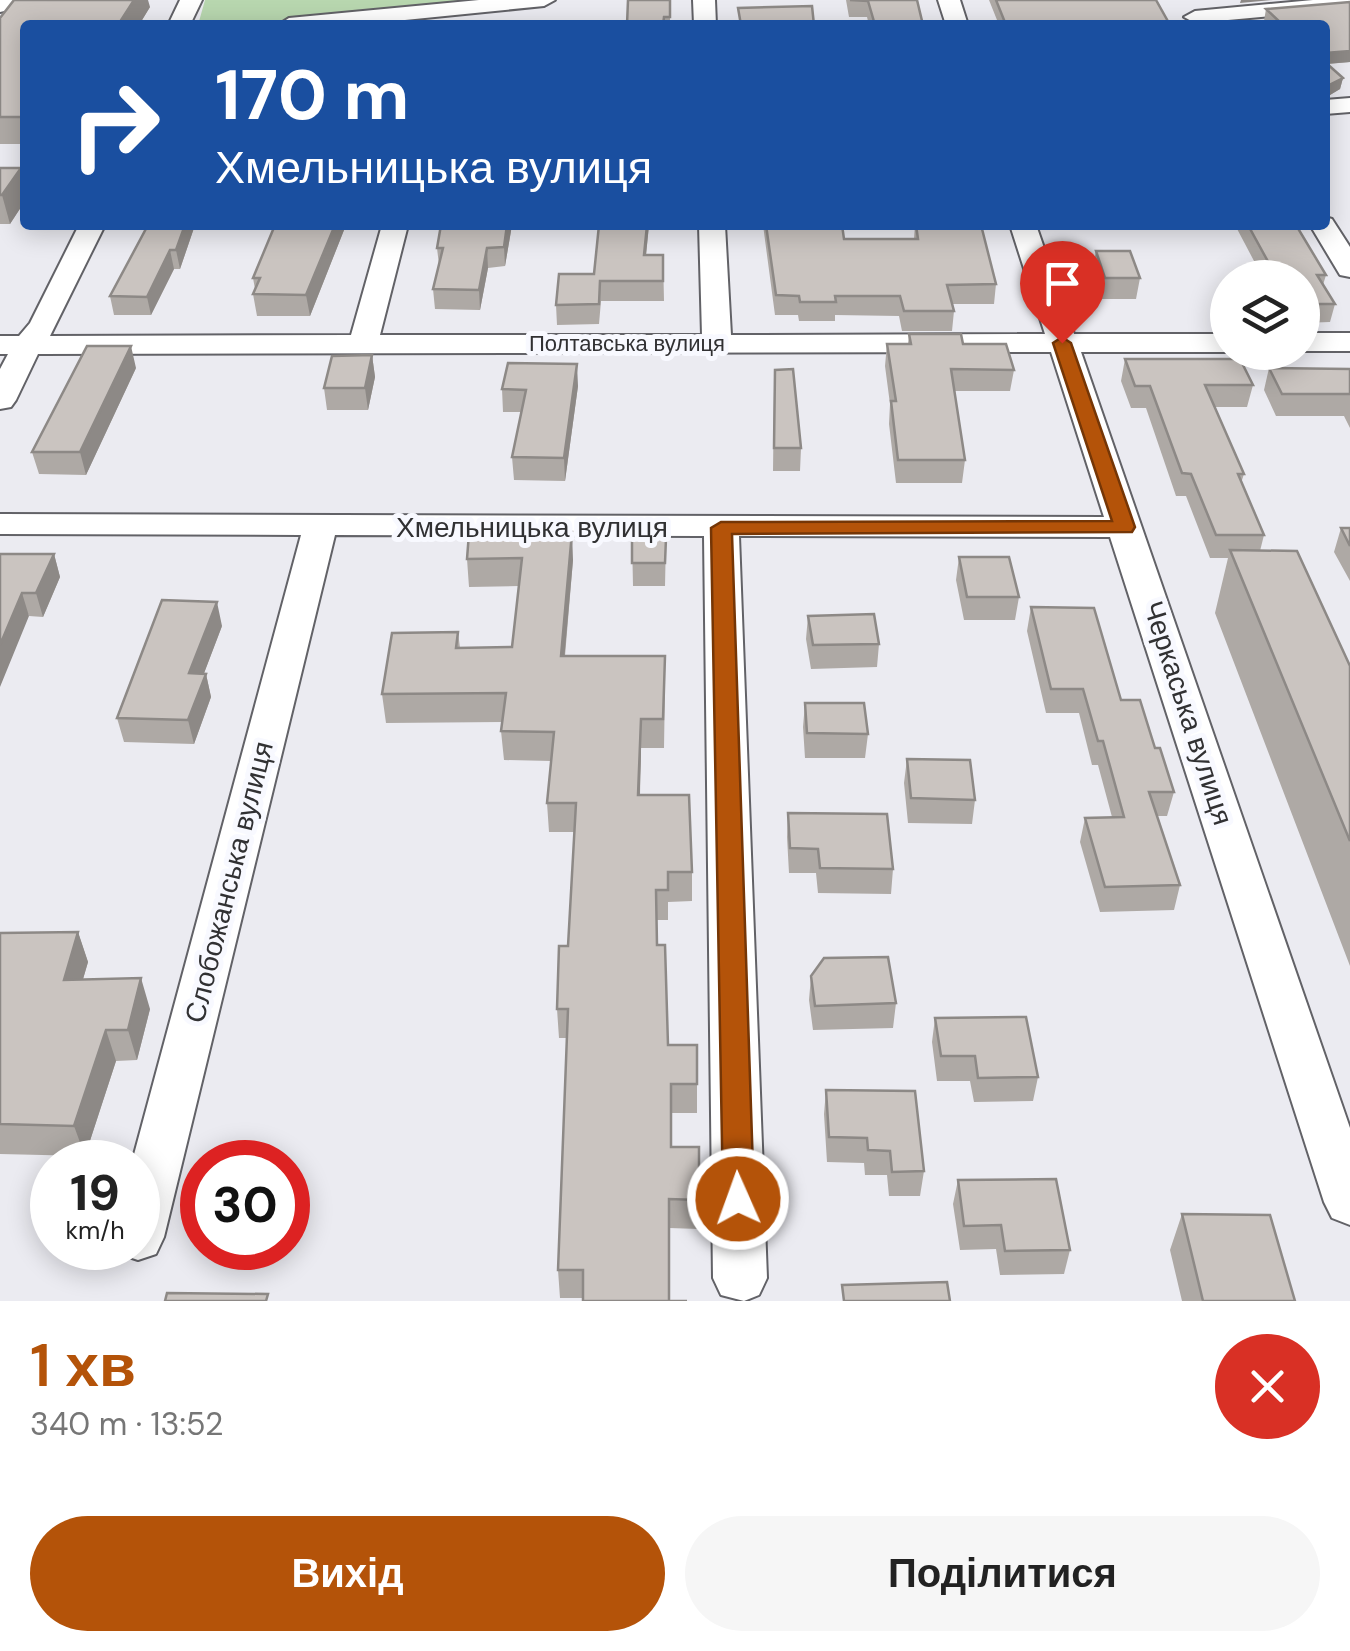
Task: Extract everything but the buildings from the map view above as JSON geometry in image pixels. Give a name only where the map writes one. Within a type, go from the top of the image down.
[{"type":"street","points":[[386,20],[445,17],[544,0]]},
{"type":"street","points":[[1193,14],[1350,3]]},
{"type":"street","points":[[0,400],[19,324],[67,230]]},
{"type":"street","points":[[14,345],[43,324],[90,230]]},
{"type":"street","points":[[364,344],[394,230]]},
{"type":"street","points":[[712,230],[716,342]]},
{"type":"street","name":"Черкаська вулиця","points":[[1025,230],[1350,1202]]},
{"type":"street","points":[[1334,231],[1350,269]]},
{"type":"street","name":"Полтавська вулиця","points":[[14,345],[1210,342]]},
{"type":"street","points":[[1320,342],[1350,342]]},
{"type":"street","name":"Хмельницька вулиця","points":[[0,524],[1124,527]]},
{"type":"street","name":"Слобожанська вулиця","points":[[160,1151],[320,527]]},
{"type":"street","points":[[721,528],[740,1278]]},
{"type":"green space","points":[[205,0],[508,0],[306,20],[199,20]]},
{"type":"route","points":[[738,1199],[721,528],[1124,527],[1062,343]]}]
